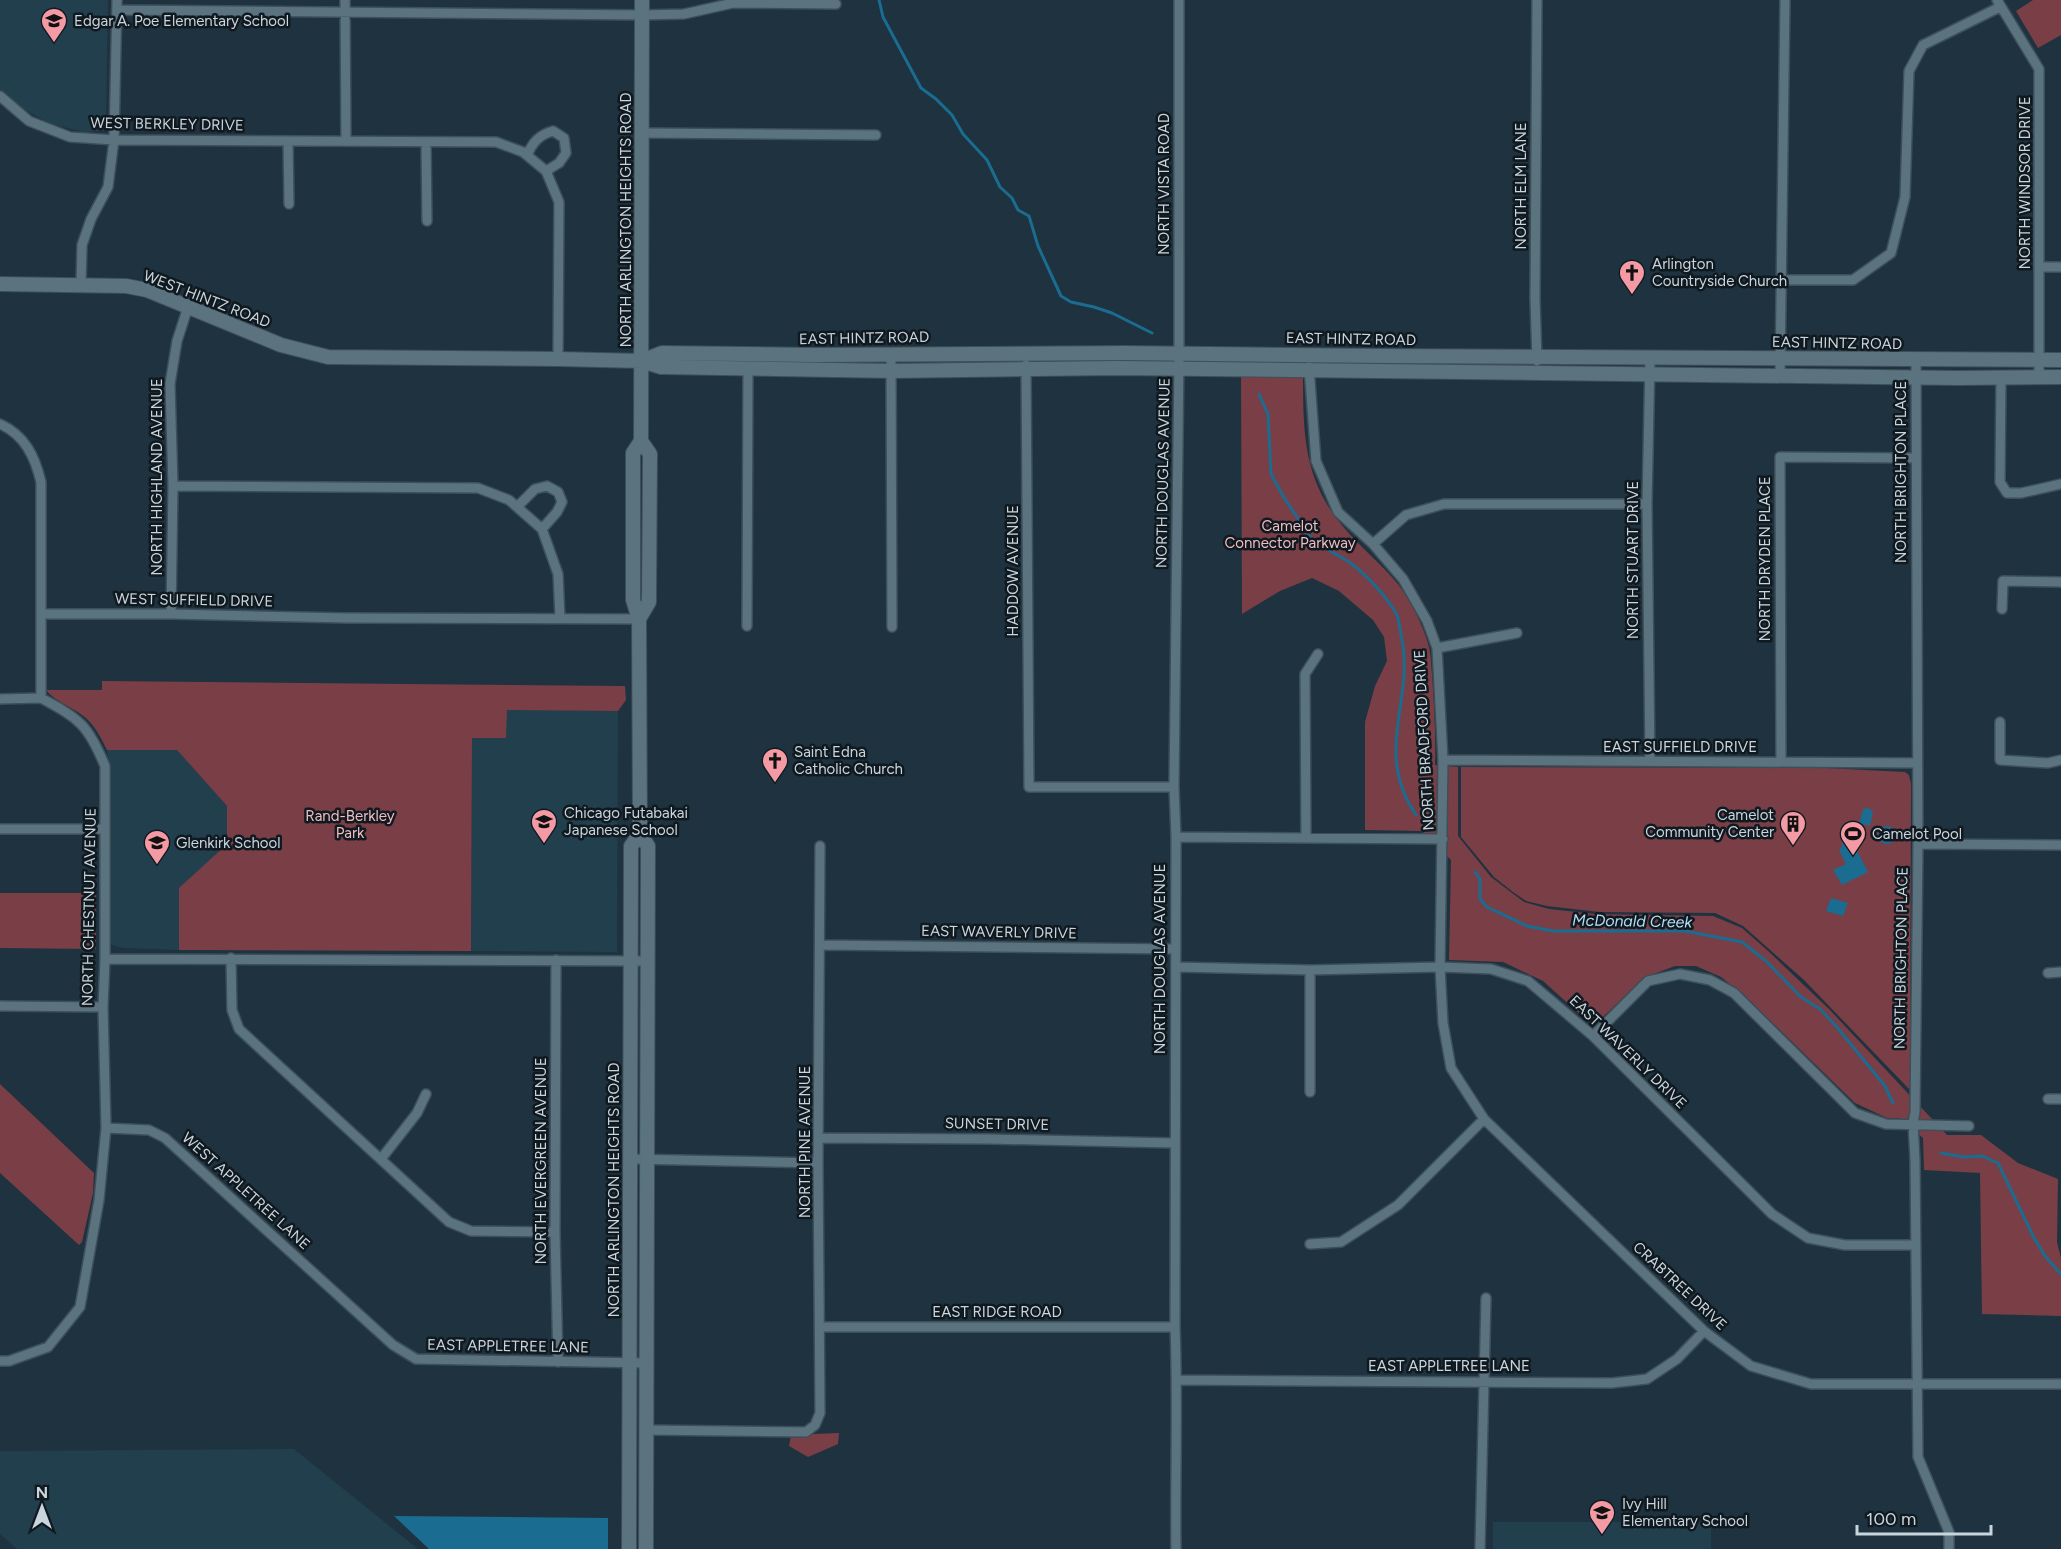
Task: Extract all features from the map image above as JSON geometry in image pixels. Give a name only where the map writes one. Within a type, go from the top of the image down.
[{"type":"main road","name":"NORTH ARLINGTON HEIGHTS ROAD","points":[[642,0],[641,441],[633,453],[633,600],[639,619],[640,834],[648,846],[646,1549]]},
{"type":"main road","name":"WEST HINTZ ROAD","points":[[0,284],[81,284],[126,286],[147,290],[281,345],[328,357]]},
{"type":"main road","name":"EAST HINTZ ROAD","points":[[642,361],[662,353],[2061,360]]},
{"type":"main road","name":"EAST HINTZ ROAD","points":[[328,357],[642,361],[661,367],[892,371],[1179,369],[2061,377]]},
{"type":"main road","name":"NORTH ARLINGTON HEIGHTS ROAD","points":[[629,1549],[632,846],[640,834]]},
{"type":"street","points":[[345,0],[346,141]]},
{"type":"street","name":"NORTH VISTA ROAD","points":[[1179,0],[1179,369]]},
{"type":"street","name":"NORTH ELM LANE","points":[[1537,0],[1535,299],[1537,372]]},
{"type":"street","points":[[1780,374],[1785,0]]},
{"type":"street","points":[[81,284],[82,245],[91,219],[108,187],[114,140],[117,5],[345,12],[642,15],[684,14],[733,3],[836,4]]},
{"type":"street","points":[[1780,280],[1853,280],[1891,252],[1905,197],[1909,71],[1923,45],[1998,3]]},
{"type":"street","name":"NORTH WINDSOR DRIVE","points":[[1998,3],[2039,69],[2039,377]]},
{"type":"street","name":"WEST BERKLEY DRIVE","points":[[0,96],[28,121],[70,137],[114,140],[496,142],[527,155]]},
{"type":"street","points":[[546,171],[559,164],[566,153],[564,138],[553,131],[541,135],[527,155],[546,171],[559,202],[558,359]]},
{"type":"street","points":[[643,133],[876,135]]},
{"type":"street","points":[[288,141],[289,204]]},
{"type":"street","points":[[426,142],[427,221]]},
{"type":"street","points":[[2040,267],[2061,267]]},
{"type":"street","name":"NORTH HIGHLAND AVENUE","points":[[171,614],[173,486],[170,384],[177,341],[188,307]]},
{"type":"street","points":[[891,354],[891,627]]},
{"type":"street","name":"HADDOW AVENUE","points":[[1026,354],[1029,787],[1174,787]]},
{"type":"street","name":"NORTH BRADFORD DRIVE","points":[[1308,355],[1316,460],[1338,513],[1373,544],[1403,579],[1427,621],[1437,648],[1443,760],[1440,967]]},
{"type":"street","name":"NORTH STUART DRIVE","points":[[1650,358],[1647,504],[1650,761]]},
{"type":"street","name":"NORTH BRIGHTON PLACE","points":[[1916,360],[1918,844],[1913,1124],[1919,1383],[1918,1457],[1949,1532],[1949,1549]]},
{"type":"street","points":[[747,626],[748,369]]},
{"type":"street","name":"NORTH DOUGLAS AVENUE","points":[[1176,1549],[1177,1380],[1174,1143],[1176,837],[1174,787],[1179,369]]},
{"type":"street","points":[[2001,378],[2000,482],[2007,493],[2021,493],[2061,484]]},
{"type":"street","points":[[0,424],[21,437],[31,452],[41,482],[41,698],[0,699]]},
{"type":"street","name":"NORTH DRYDEN PLACE","points":[[1781,762],[1780,456],[1916,458]]},
{"type":"street","points":[[173,486],[478,488],[509,500],[542,529],[558,574],[560,618],[639,619]]},
{"type":"street","points":[[517,507],[535,489],[547,486],[558,492],[562,502],[557,512],[542,529]]},
{"type":"street","points":[[1373,544],[1406,515],[1444,504],[1647,504]]},
{"type":"street","points":[[2002,609],[2003,581],[2061,582]]},
{"type":"street","name":"WEST SUFFIELD DRIVE","points":[[41,614],[560,618]]},
{"type":"street","points":[[1437,648],[1517,633]]},
{"type":"street","points":[[1306,838],[1305,674],[1318,654]]},
{"type":"street","name":"NORTH CHESTNUT AVENUE","points":[[0,1360],[9,1360],[48,1347],[81,1307],[99,1200],[106,1128],[103,1007],[105,766],[93,737],[73,715],[41,698]]},
{"type":"street","points":[[2000,722],[2000,760],[2048,763],[2061,760]]},
{"type":"street","name":"EAST SUFFIELD DRIVE","points":[[1443,760],[1917,763]]},
{"type":"street","points":[[0,829],[105,829]]},
{"type":"street","points":[[1176,837],[1443,839]]},
{"type":"street","points":[[1918,844],[2061,845]]},
{"type":"street","name":"NORTH PINE AVENUE","points":[[646,1430],[806,1432],[815,1425],[820,1413],[818,1163],[820,846]]},
{"type":"street","name":"EAST WAVERLY DRIVE","points":[[821,945],[1176,949]]},
{"type":"street","points":[[231,958],[232,1010],[239,1029],[449,1222],[471,1231],[555,1232]]},
{"type":"street","points":[[105,959],[648,961]]},
{"type":"street","name":"NORTH EVERGREEN AVENUE","points":[[556,960],[555,1232],[558,1362]]},
{"type":"street","name":"EAST WAVERLY DRIVE","points":[[1176,967],[1310,970],[1440,967],[1491,969],[1528,981],[1593,1036],[1772,1214],[1808,1238],[1845,1245],[1916,1245]]},
{"type":"street","name":"CRABTREE DRIVE","points":[[1440,967],[1443,1023],[1451,1068],[1484,1119],[1704,1331],[1751,1366],[1811,1384],[2061,1384]]},
{"type":"street","points":[[1310,970],[1310,1092]]},
{"type":"street","points":[[2048,973],[2061,972]]},
{"type":"street","points":[[1593,1036],[1648,981],[1680,974],[1710,980],[1734,993],[1855,1113],[1886,1124],[1969,1126]]},
{"type":"street","points":[[0,1006],[103,1007]]},
{"type":"street","points":[[381,1159],[417,1113],[426,1094]]},
{"type":"street","points":[[2048,1099],[2061,1099]]},
{"type":"street","points":[[1310,1244],[1341,1242],[1398,1205],[1484,1119]]},
{"type":"street","name":"WEST APPLETREE LANE","points":[[106,1128],[149,1130],[165,1138],[352,1308]]},
{"type":"street","name":"SUNSET DRIVE","points":[[819,1138],[1174,1143]]},
{"type":"street","points":[[630,1159],[818,1163]]},
{"type":"street","points":[[1480,1549],[1486,1298]]},
{"type":"street","name":"EAST APPLETREE LANE","points":[[352,1308],[393,1345],[416,1359],[646,1363]]},
{"type":"street","name":"EAST RIDGE ROAD","points":[[820,1328],[1175,1327]]},
{"type":"street","name":"EAST APPLETREE LANE","points":[[1177,1380],[1612,1383],[1647,1379],[1677,1359],[1704,1331]]},
{"type":"shaded area","name":"Edgar A. Poe Elementary School","points":[[0,0],[108,0],[106,126],[104,131],[84,132],[51,124],[23,109],[0,89]]},
{"type":"shaded area","name":"Chicago Futabakai Japanese School","points":[[506,709],[618,711],[617,952],[471,951],[472,738]]},
{"type":"shaded area","name":"Glenkirk School","points":[[107,750],[177,750],[227,806],[227,844],[180,888],[179,950],[124,948],[111,943],[110,767]]},
{"type":"shaded area","points":[[294,1449],[418,1549],[17,1549],[0,1534],[0,1451]]},
{"type":"shaded area","name":"Ivy Hill Elementary School","points":[[1493,1522],[1711,1522],[1711,1549],[1493,1549]]},
{"type":"green space","points":[[2033,0],[2061,0],[2061,35],[2038,48],[2016,11]]},
{"type":"green space","name":"Camelot Connector Parkway","points":[[1241,374],[1303,375],[1306,445],[1317,485],[1340,523],[1404,592],[1421,623],[1431,657],[1435,765],[1458,767],[1458,836],[1491,877],[1524,902],[1549,909],[1595,914],[1713,916],[1742,928],[1829,1009],[1947,1135],[1981,1135],[2018,1163],[2058,1179],[2057,1242],[2061,1258],[2061,1316],[1982,1314],[1980,1173],[1924,1170],[1923,1138],[1900,1118],[1887,1118],[1855,1103],[1748,999],[1721,977],[1696,966],[1675,966],[1646,977],[1593,1026],[1543,981],[1503,962],[1449,960],[1451,860],[1422,831],[1365,830],[1365,722],[1375,686],[1387,661],[1384,637],[1373,620],[1339,591],[1312,578],[1280,591],[1242,614]]},
{"type":"green space","name":"Rand-Berkley Park","points":[[102,681],[625,686],[626,700],[618,711],[507,710],[506,738],[472,738],[471,951],[179,950],[179,888],[227,844],[227,806],[177,750],[107,750],[97,731],[86,718],[54,698],[46,690],[102,690]]},
{"type":"green space","points":[[1461,767],[1826,768],[1905,772],[1909,775],[1911,784],[1910,1090],[1804,980],[1743,926],[1715,913],[1600,912],[1547,906],[1526,901],[1513,892],[1494,877],[1461,837]]},
{"type":"green space","points":[[0,893],[96,893],[96,949],[0,948]]},
{"type":"green space","points":[[0,1084],[94,1173],[93,1193],[82,1242],[79,1245],[0,1173]]},
{"type":"green space","points":[[839,1433],[838,1444],[808,1457],[789,1446],[791,1435]]},
{"type":"water","points":[[1869,808],[1873,812],[1870,826],[1859,823],[1863,809]]},
{"type":"water","points":[[1883,826],[1891,826],[1896,831],[1894,842],[1883,844],[1878,839],[1878,831]]},
{"type":"water","points":[[1850,837],[1868,872],[1842,885],[1833,870],[1846,864],[1839,850],[1842,847],[1842,839]]},
{"type":"water","points":[[1831,898],[1848,903],[1843,916],[1826,911]]},
{"type":"water","points":[[394,1516],[608,1518],[608,1549],[429,1549]]},
{"type":"waterway","name":"McDonald Creek","points":[[879,0],[883,17],[921,88],[952,115],[963,134],[987,160],[1000,187],[1012,198],[1018,210],[1029,216],[1038,246],[1061,296],[1071,302],[1112,313],[1152,333]]},
{"type":"waterway","name":"McDonald Creek","points":[[1259,394],[1268,414],[1271,474],[1283,496],[1310,537],[1362,572],[1381,592],[1397,615],[1404,659],[1396,747],[1397,769],[1403,791],[1416,815]]},
{"type":"waterway","name":"McDonald Creek","points":[[1475,872],[1480,879],[1480,899],[1487,907],[1527,926],[1553,931],[1685,931],[1742,942],[1766,961],[1801,997],[1820,1009],[1836,1026],[1885,1086],[1893,1103]]},
{"type":"waterway","name":"McDonald Creek","points":[[1941,1153],[1963,1157],[1982,1156],[1998,1163],[2033,1236],[2045,1256],[2061,1274]]},
{"type":"place","name":"Edgar A. Poe Elementary School","points":[[54,44]]},
{"type":"place","name":"Arlington Countryside Church","points":[[1632,296]]},
{"type":"place","name":"Saint Edna Catholic Church","points":[[775,784]]},
{"type":"place","name":"Chicago Futabakai Japanese School","points":[[544,845]]},
{"type":"place","name":"Camelot Community Center","points":[[1793,847]]},
{"type":"place","name":"Camelot Pool","points":[[1853,857]]},
{"type":"place","name":"Glenkirk School","points":[[157,866]]},
{"type":"place","name":"Ivy Hill Elementary School","points":[[1602,1536]]}]
